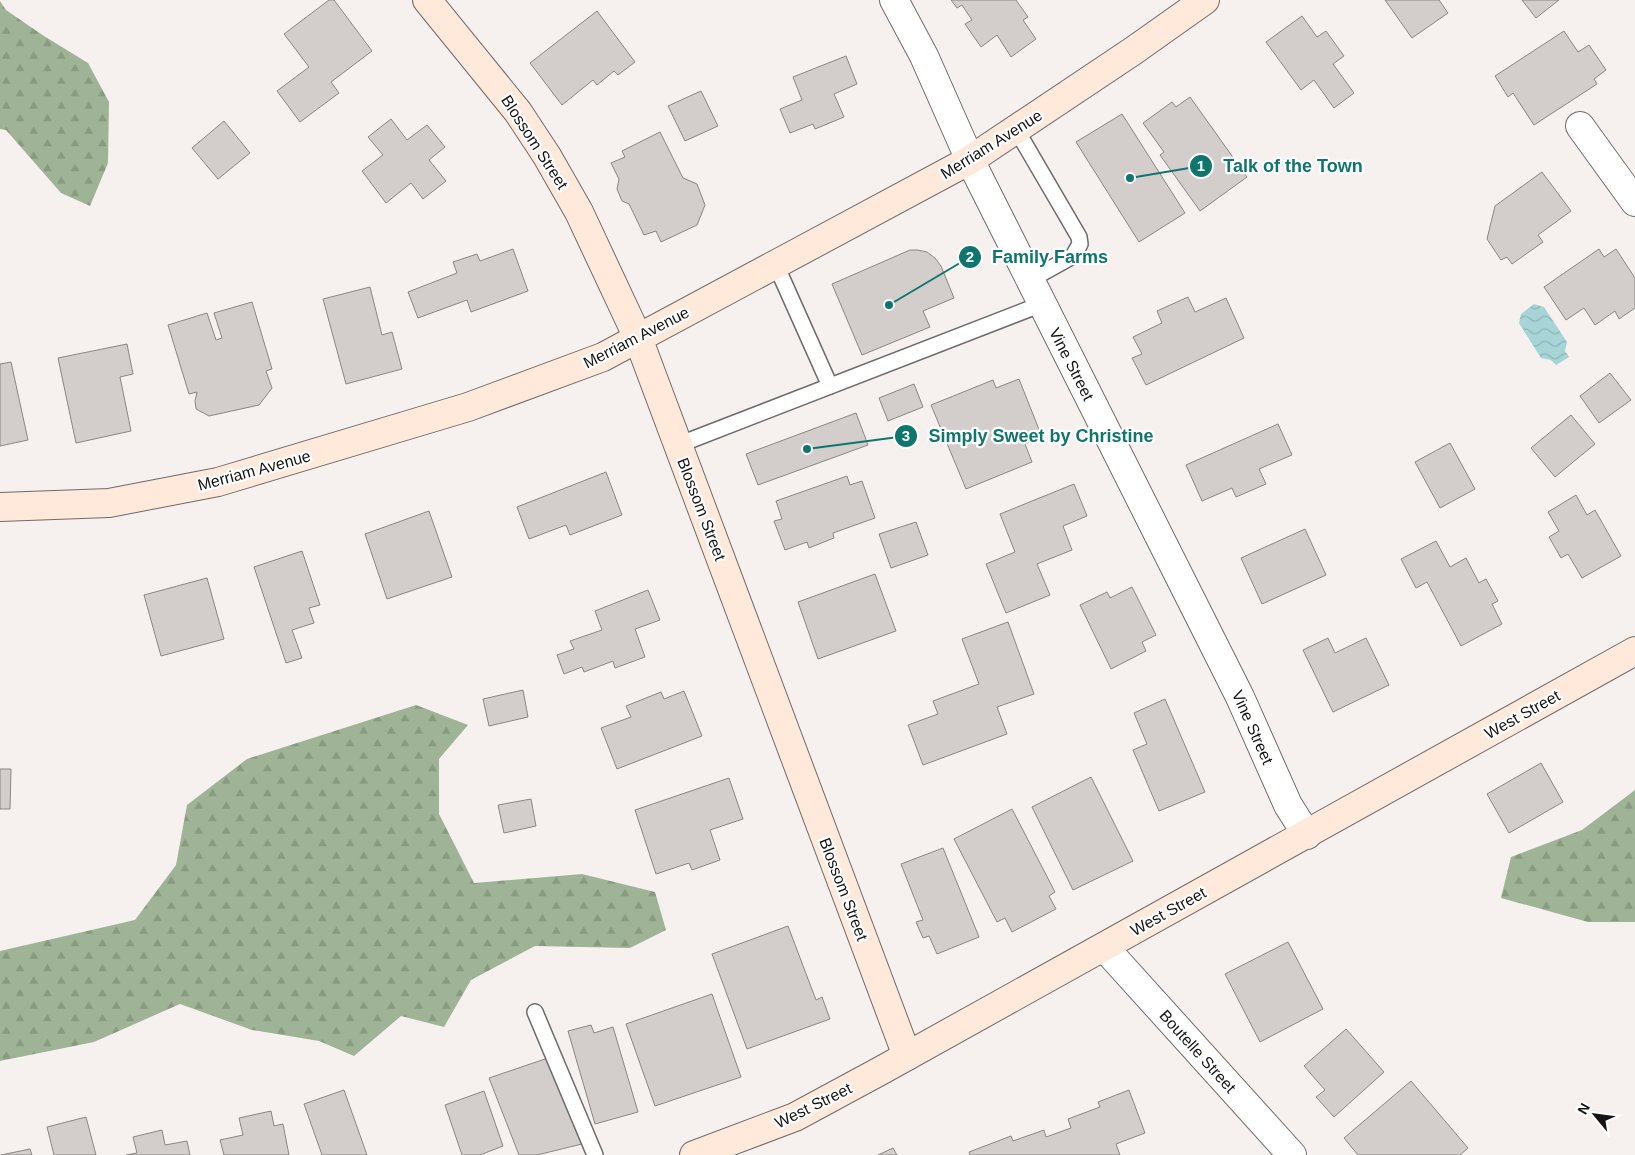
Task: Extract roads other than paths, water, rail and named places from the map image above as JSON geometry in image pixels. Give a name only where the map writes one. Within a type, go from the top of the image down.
[{"type":"street","name":"Blossom Street","points":[[427,0],[518,112],[547,156],[579,212],[638,338],[907,1056]]},
{"type":"street","name":"Vine Street","points":[[894,0],[924,56],[970,160],[1240,697],[1288,805],[1307,835]]},
{"type":"street","name":"Merriam Avenue","points":[[0,507],[109,503],[218,482],[468,407],[603,357],[970,160],[1206,0]]},
{"type":"street","points":[[1580,126],[1635,202]]},
{"type":"street","name":"West Street","points":[[694,1155],[795,1117],[1307,835],[1635,651]]},
{"type":"street","name":"Boutelle Street","points":[[1104,947],[1292,1155]]},
{"type":"lane","points":[[678,445],[830,386],[1036,292],[1073,256],[1080,244],[1080,237],[1016,129]]},
{"type":"lane","points":[[776,265],[830,386]]},
{"type":"lane","points":[[535,1012],[595,1155]]},
{"type":"water","points":[[1534,304],[1544,307],[1567,342],[1565,351],[1569,357],[1556,365],[1551,360],[1541,358],[1519,323],[1521,314]]},
{"type":"place","name":"Talk of the Town","points":[[1130,178]]},
{"type":"place","name":"Family Farms","points":[[889,305]]},
{"type":"place","name":"Simply Sweet by Christine","points":[[807,449]]}]
